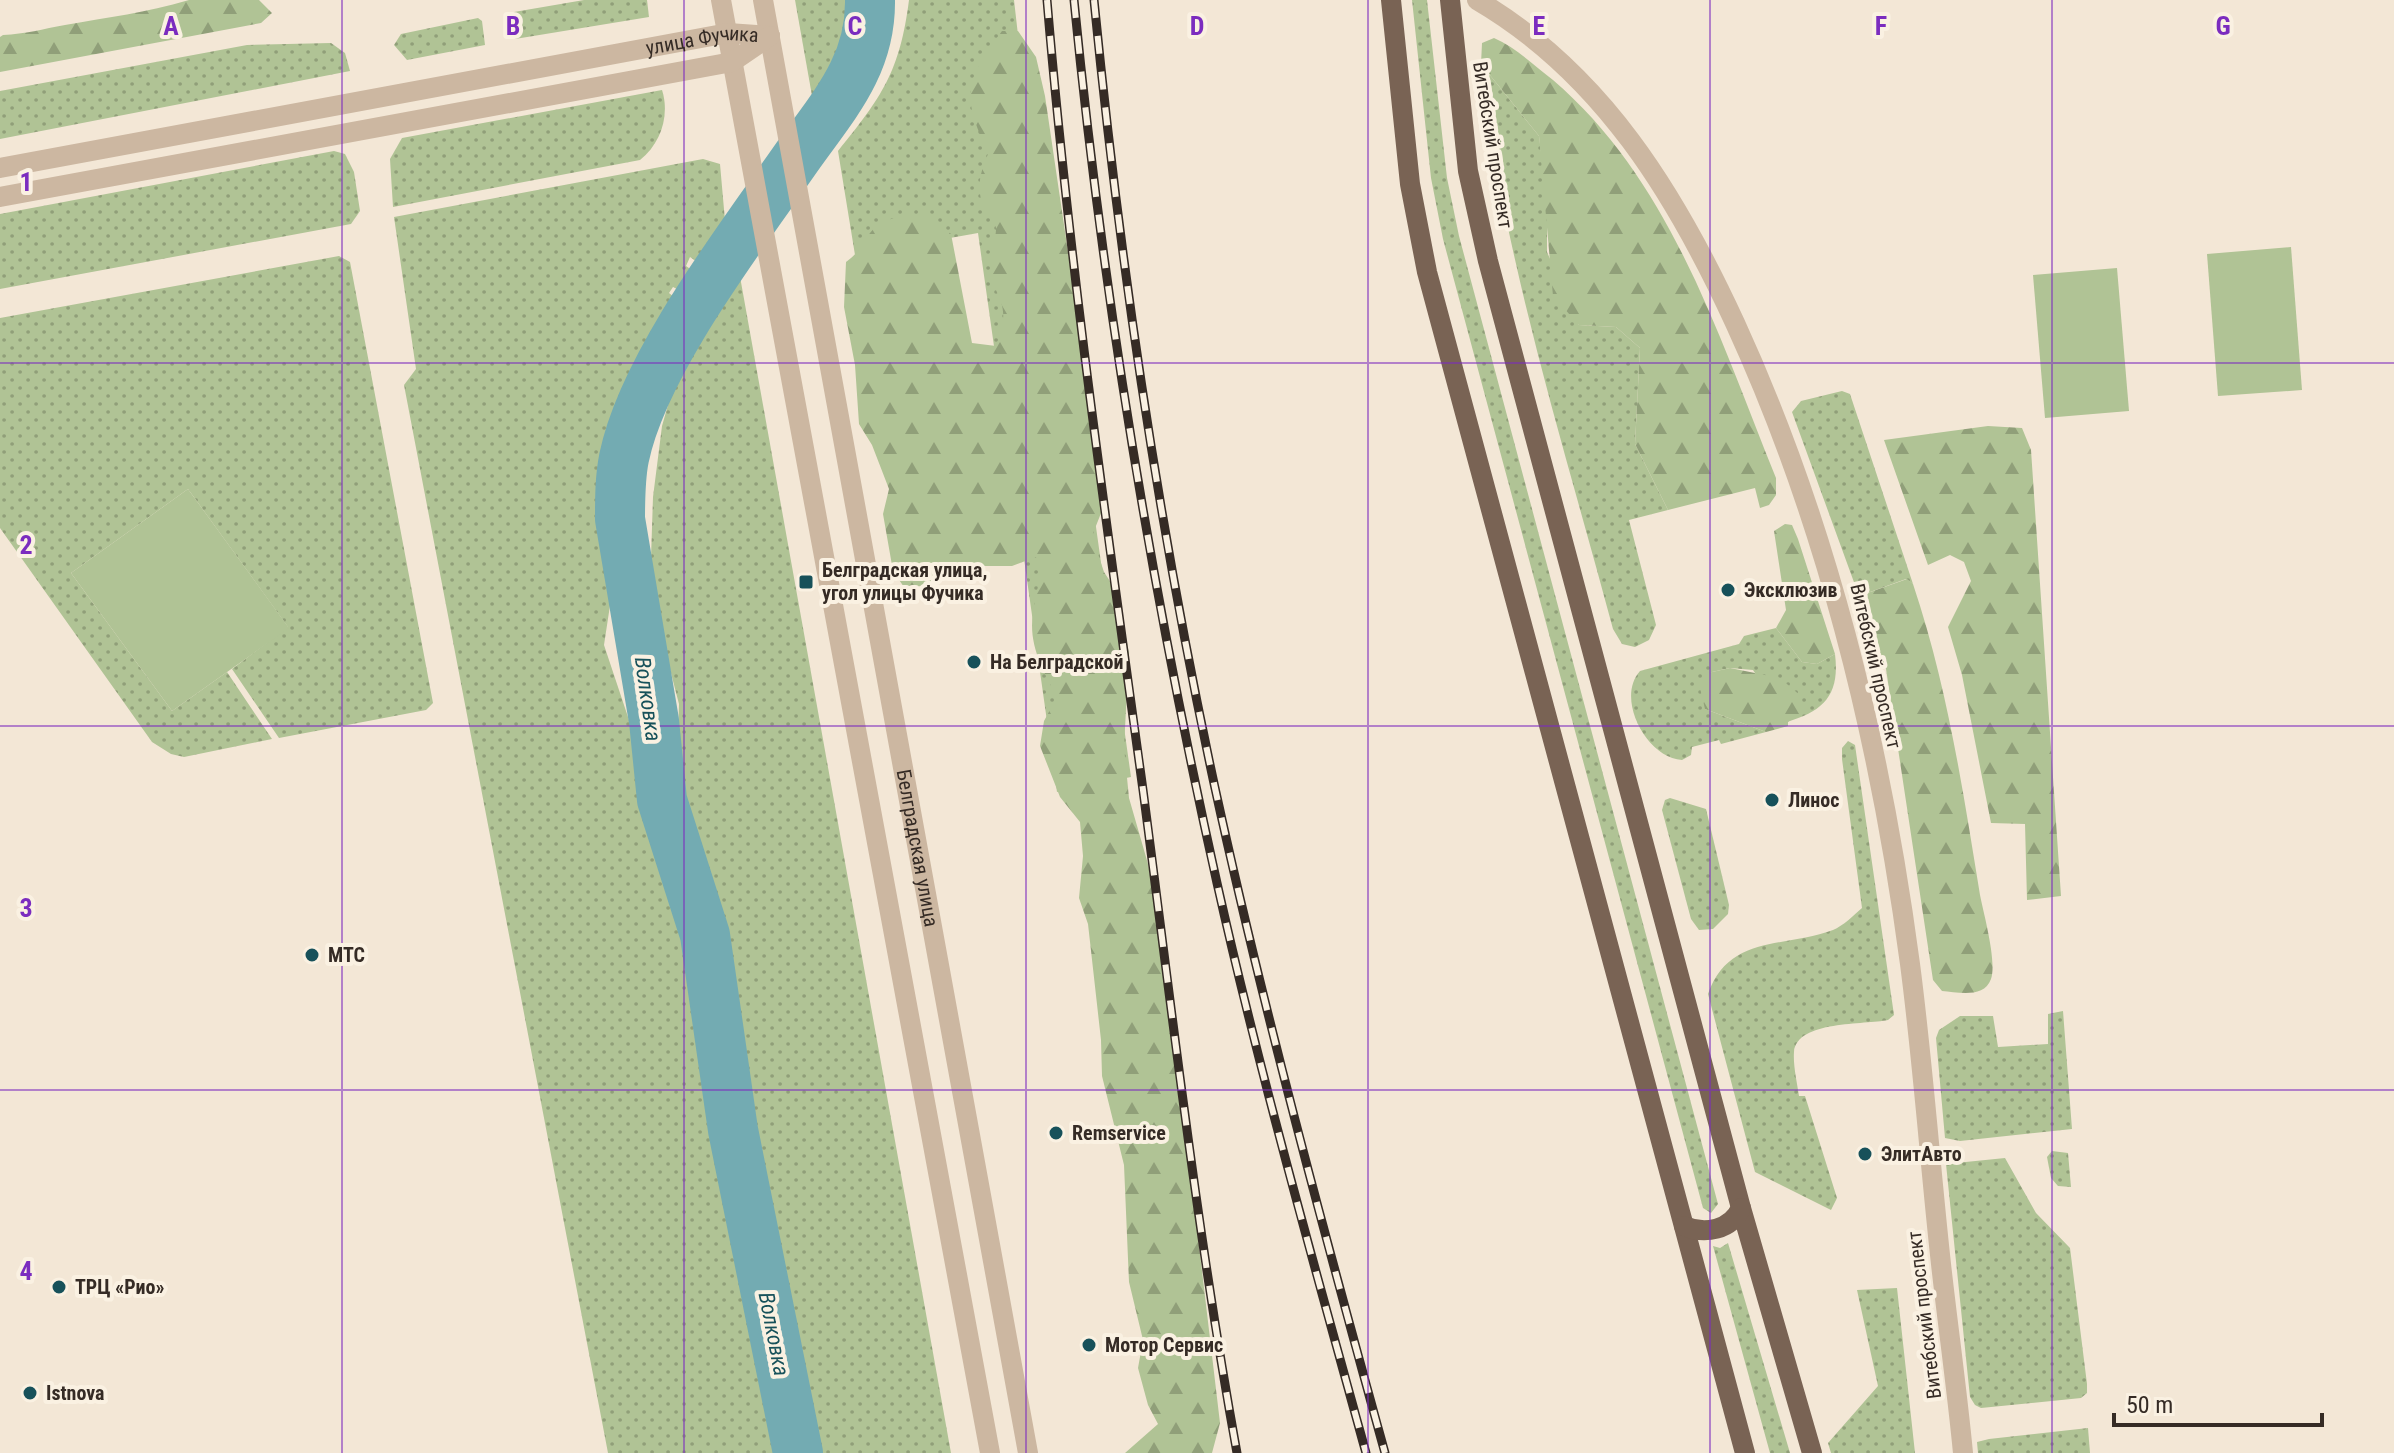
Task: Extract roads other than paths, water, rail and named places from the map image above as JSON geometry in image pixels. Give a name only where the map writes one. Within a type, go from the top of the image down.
[{"type":"main road","points":[[1391,0],[1410,184],[1427,272],[1745,1453]]},
{"type":"main road","name":"Витебский проспект","points":[[1450,0],[1468,171],[1488,261],[1741,1208],[1812,1453]]},
{"type":"main road","points":[[1684,1226],[1715,1229],[1732,1221],[1741,1208]]},
{"type":"street","points":[[721,0],[732,62]]},
{"type":"street","points":[[763,0],[770,36]]},
{"type":"street","name":"Витебский проспект","points":[[1477,0],[1531,37],[1594,94],[1647,158],[1705,256],[1764,385],[1807,505],[1836,595],[1864,702],[1910,962],[1963,1453]]},
{"type":"street","name":"улица Фучика","points":[[0,168],[728,33],[770,36]]},
{"type":"street","name":"улица Фучика","points":[[0,197],[732,62],[770,36]]},
{"type":"street","name":"Белградская улица","points":[[770,36],[782,117],[1028,1453]]},
{"type":"street","name":"Белградская улица","points":[[732,62],[990,1453]]},
{"type":"water","points":[[853,0],[884,0],[883,21],[874,58],[866,75],[825,141],[820,136],[814,107],[849,60]]},
{"type":"waterway","name":"Волковка","points":[[798,1453],[733,1130],[705,935],[662,800],[654,721],[620,519],[620,488],[624,458],[651,382],[697,302],[847,84],[864,45],[870,0]]},
{"type":"railway","points":[[1047,0],[1066,198],[1103,494],[1197,1205],[1237,1453]]},
{"type":"railway","points":[[1074,0],[1099,222],[1132,444],[1193,774],[1251,1026],[1366,1453]]},
{"type":"railway","points":[[1094,0],[1116,198],[1143,396],[1195,690],[1274,1039],[1385,1453]]},
{"type":"place","name":"Белградская улица, угол улицы Фучика","points":[[806,582]]},
{"type":"place","name":"Эксклюзив","points":[[1728,590]]},
{"type":"place","name":"На Белградской","points":[[974,662]]},
{"type":"place","name":"Линос","points":[[1772,800]]},
{"type":"place","name":"МТС","points":[[312,955]]},
{"type":"place","name":"Remservice","points":[[1056,1133]]},
{"type":"place","name":"ЭлитАвто","points":[[1865,1154]]},
{"type":"place","name":"ТРЦ «Рио»","points":[[59,1287]]},
{"type":"place","name":"Мотор Сервис","points":[[1089,1345]]},
{"type":"place","name":"Istnova","points":[[30,1393]]}]
